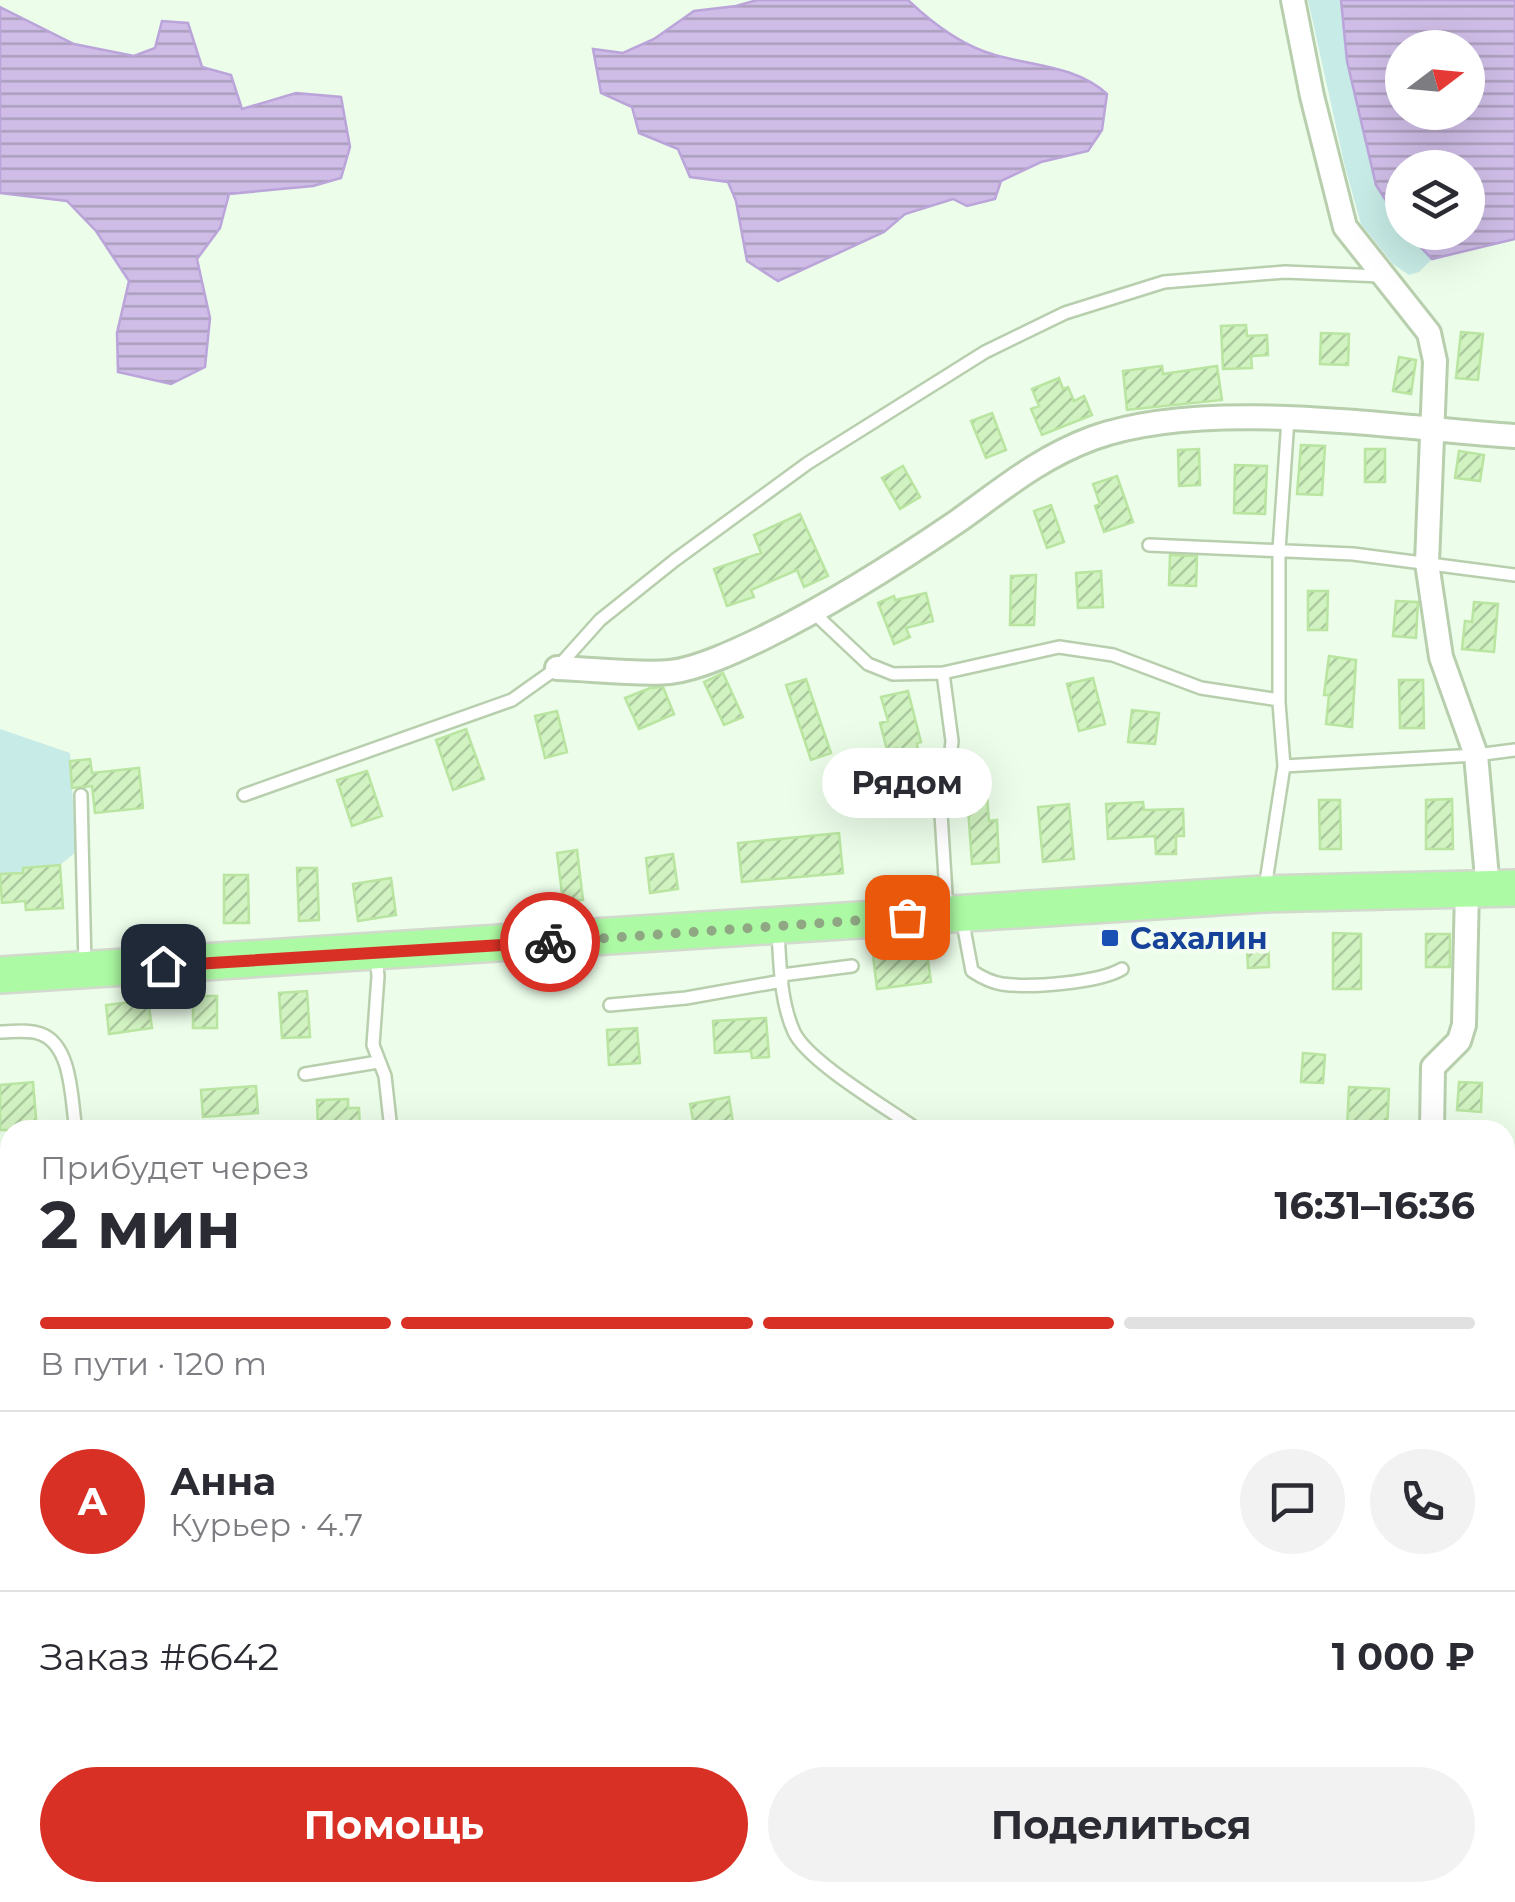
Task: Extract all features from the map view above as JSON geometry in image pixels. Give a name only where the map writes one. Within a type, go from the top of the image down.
[{"type":"main road","points":[[0,975],[1264,894],[1490,888]]},
{"type":"street","points":[[1293,0],[1345,227],[1429,333],[1435,360],[1427,563],[1442,657],[1476,755],[1490,888],[1464,1025],[1458,1042],[1433,1067],[1432,1120]]},
{"type":"street","points":[[556,668],[672,672],[740,649],[814,613],[958,520],[1023,471],[1093,438],[1199,419],[1288,419],[1515,436]]},
{"type":"lane","points":[[244,795],[512,700],[556,668],[600,620],[808,463],[985,352],[1066,313],[1164,282],[1286,272],[1381,276]]},
{"type":"lane","points":[[1264,894],[1284,766],[1279,700],[1279,550],[1288,419]]},
{"type":"lane","points":[[1150,545],[1279,550],[1515,575]]},
{"type":"lane","points":[[814,613],[868,664],[894,674],[943,673],[1059,647],[1113,655],[1201,688],[1279,700]]},
{"type":"lane","points":[[943,673],[952,740],[940,798],[954,914],[972,972],[1002,984],[1111,976],[1122,969]]},
{"type":"lane","points":[[1284,766],[1515,750]]},
{"type":"lane","points":[[82,795],[86,971]]},
{"type":"lane","points":[[778,926],[786,1009],[796,1037],[825,1064],[904,1120]]},
{"type":"lane","points":[[375,952],[378,976],[373,1045],[385,1076],[390,1120]]},
{"type":"lane","points":[[610,1005],[686,998],[852,966]]},
{"type":"lane","points":[[0,1032],[42,1034],[57,1047],[64,1060],[74,1120]]},
{"type":"lane","points":[[304,1074],[378,1062]]},
{"type":"green space","points":[[1308,0],[1341,0],[1347,62],[1376,185],[1385,199],[1385,250],[1423,250],[1432,259],[1419,272],[1409,275],[1393,264],[1361,224]]},
{"type":"green space","points":[[0,729],[70,753],[76,852],[60,865],[0,874]]},
{"type":"shaded area","points":[[757,0],[908,0],[971,46],[1068,72],[1095,85],[1107,94],[1102,130],[1088,151],[1041,162],[1001,181],[995,199],[967,206],[953,199],[905,214],[884,232],[778,281],[747,261],[736,201],[728,182],[690,177],[678,149],[639,133],[632,107],[601,93],[593,49],[623,53],[654,39],[694,11]]},
{"type":"shaded area","points":[[1341,0],[1515,0],[1515,239],[1485,246],[1485,150],[1385,150],[1385,199],[1376,185],[1347,61]]},
{"type":"shaded area","points":[[0,7],[74,44],[134,56],[155,48],[162,21],[188,23],[202,67],[231,75],[242,109],[296,93],[341,97],[350,147],[341,178],[313,186],[229,194],[220,228],[197,259],[210,318],[205,367],[171,384],[118,372],[117,333],[129,281],[96,231],[67,201],[0,193]]},
{"type":"shaded area","points":[[1423,250],[1469,250],[1432,259]]},
{"type":"building","points":[[1246,325],[1247,336],[1267,335],[1268,355],[1251,356],[1252,368],[1223,369],[1221,326]]},
{"type":"building","points":[[1461,332],[1483,334],[1478,380],[1456,378]]},
{"type":"building","points":[[1321,333],[1349,334],[1348,365],[1320,364]]},
{"type":"building","points":[[1399,357],[1416,360],[1411,394],[1393,391]]},
{"type":"building","points":[[1162,366],[1163,374],[1217,366],[1222,400],[1127,410],[1123,371]]},
{"type":"building","points":[[1059,378],[1074,401],[1084,396],[1092,415],[1042,435],[1031,409],[1039,406],[1032,389]]},
{"type":"building","points":[[992,413],[1006,450],[986,458],[971,421]]},
{"type":"building","points":[[1301,445],[1325,446],[1322,495],[1297,494]]},
{"type":"building","points":[[1199,449],[1200,485],[1179,486],[1178,450]]},
{"type":"building","points":[[1365,449],[1385,449],[1385,482],[1365,482]]},
{"type":"building","points":[[1459,451],[1484,455],[1480,481],[1455,478]]},
{"type":"building","points":[[1235,465],[1267,466],[1265,514],[1234,513]]},
{"type":"building","points":[[903,466],[920,497],[900,509],[882,478]]},
{"type":"building","points":[[1117,476],[1133,522],[1104,532],[1093,484]]},
{"type":"building","points":[[1051,505],[1064,542],[1047,548],[1034,511]]},
{"type":"building","points":[[800,514],[828,576],[804,587],[797,570],[751,590],[754,597],[727,606],[714,569],[761,553],[754,535]]},
{"type":"building","points":[[1170,555],[1197,556],[1196,586],[1169,585]]},
{"type":"building","points":[[1101,571],[1103,607],[1078,608],[1076,573]]},
{"type":"building","points":[[1036,575],[1034,625],[1010,625],[1011,576]]},
{"type":"building","points":[[1308,591],[1328,591],[1327,630],[1308,630]]},
{"type":"building","points":[[926,593],[933,621],[906,628],[910,637],[894,644],[878,603],[894,596],[895,600]]},
{"type":"building","points":[[1396,601],[1418,602],[1416,638],[1393,636]]},
{"type":"building","points":[[1474,602],[1498,604],[1494,652],[1462,649],[1465,621],[1472,622]]},
{"type":"building","points":[[1329,656],[1356,660],[1352,727],[1326,724],[1329,695],[1324,695]]},
{"type":"building","points":[[723,673],[743,717],[724,725],[704,682]]},
{"type":"building","points":[[1093,678],[1105,724],[1079,731],[1067,684]]},
{"type":"building","points":[[806,679],[831,753],[811,760],[786,685]]},
{"type":"building","points":[[1399,680],[1423,680],[1424,728],[1400,728]]},
{"type":"building","points":[[663,687],[674,714],[639,729],[625,698]]},
{"type":"building","points":[[908,691],[921,742],[917,743],[923,782],[903,785],[897,748],[887,750],[880,723],[888,721],[881,697]]},
{"type":"building","points":[[1132,710],[1159,713],[1155,744],[1128,742]]},
{"type":"building","points":[[557,711],[567,752],[545,758],[535,716]]},
{"type":"building","points":[[466,729],[484,779],[453,790],[436,740]]},
{"type":"building","points":[[90,759],[92,773],[139,768],[143,808],[95,813],[92,786],[72,788],[70,761]]},
{"type":"building","points":[[367,771],[382,816],[352,826],[337,780]]},
{"type":"building","points":[[985,771],[989,821],[997,820],[999,862],[972,864],[967,794],[958,795],[956,777]]},
{"type":"building","points":[[1452,799],[1453,849],[1426,849],[1426,800]]},
{"type":"building","points":[[1319,800],[1340,800],[1341,849],[1320,849]]},
{"type":"building","points":[[1143,802],[1144,810],[1183,809],[1184,836],[1176,836],[1176,854],[1156,854],[1155,836],[1108,839],[1106,804]]},
{"type":"building","points":[[1069,804],[1074,859],[1043,862],[1038,807]]},
{"type":"building","points":[[839,833],[843,873],[742,882],[738,843]]},
{"type":"building","points":[[577,850],[583,900],[563,902],[557,853]]},
{"type":"building","points":[[673,854],[678,889],[650,893],[646,858]]},
{"type":"building","points":[[60,865],[63,908],[26,910],[25,901],[2,903],[0,874]]},
{"type":"building","points":[[297,868],[317,868],[319,920],[299,921]]},
{"type":"building","points":[[224,875],[248,875],[249,923],[224,923]]},
{"type":"building","points":[[391,878],[396,915],[358,921],[353,884]]},
{"type":"building","points":[[1268,933],[1269,967],[1248,968],[1246,934]]},
{"type":"building","points":[[1333,933],[1361,934],[1361,989],[1333,989]]},
{"type":"building","points":[[1426,934],[1450,934],[1450,967],[1426,967]]},
{"type":"building","points":[[925,938],[931,982],[877,989],[872,946]]},
{"type":"building","points":[[307,991],[310,1037],[282,1038],[279,993]]},
{"type":"building","points":[[193,996],[217,996],[217,1028],[193,1028]]},
{"type":"building","points":[[148,1000],[152,1028],[109,1034],[106,1005]]},
{"type":"building","points":[[766,1018],[769,1057],[752,1058],[751,1051],[715,1053],[713,1021]]},
{"type":"building","points":[[637,1028],[640,1063],[609,1065],[607,1030]]},
{"type":"building","points":[[1303,1053],[1325,1055],[1323,1083],[1301,1082]]},
{"type":"building","points":[[33,1082],[36,1120],[0,1120],[0,1085]]},
{"type":"building","points":[[1459,1082],[1482,1083],[1481,1112],[1457,1110]]},
{"type":"building","points":[[256,1086],[258,1113],[203,1117],[201,1090]]},
{"type":"building","points":[[1349,1087],[1389,1089],[1387,1120],[1347,1120]]},
{"type":"building","points":[[729,1097],[732,1120],[693,1120],[690,1104]]},
{"type":"building","points":[[348,1099],[348,1108],[359,1108],[360,1120],[318,1120],[317,1100]]},
{"type":"way so far","points":[[550,942],[907,917]]},
{"type":"place","name":"Рядом","points":[[907,917]]},
{"type":"place","name":"Сахалин","points":[[1110,938]]},
{"type":"route","points":[[163,966],[550,942]]}]
